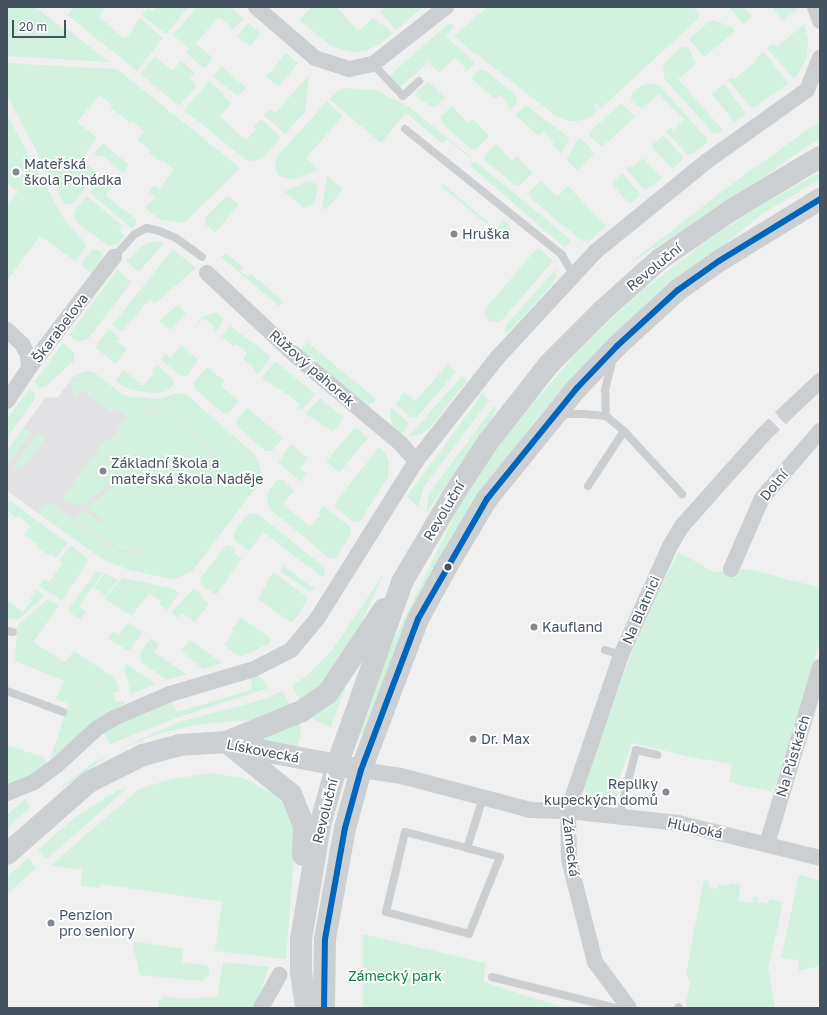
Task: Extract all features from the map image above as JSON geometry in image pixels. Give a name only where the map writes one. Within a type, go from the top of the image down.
[{"type":"main road","name":"Revoluční","points":[[306,1008],[301,971],[301,939],[320,825],[337,765],[402,582],[452,497],[488,442],[550,363],[602,310],[660,259],[733,209],[818,158]]},
{"type":"main road","name":"Revoluční","points":[[324,1008],[325,939],[345,828],[361,770],[418,619],[447,566],[487,499],[577,388],[617,346],[678,290],[719,261],[820,199]]},
{"type":"main road","points":[[301,939],[304,826],[291,794],[226,742],[302,711],[328,693],[402,582]]},
{"type":"main road","name":"Lískovecká","points":[[7,854],[89,782],[143,755],[180,744],[226,742],[361,770]]},
{"type":"street","points":[[256,7],[315,58],[349,69],[373,64],[446,7]]},
{"type":"street","points":[[815,7],[820,21]]},
{"type":"street","points":[[7,793],[34,782],[56,766],[96,729],[114,718],[170,694],[254,669],[291,650],[317,619],[416,461],[497,358],[595,252],[707,161],[807,90],[820,57]]},
{"type":"street","name":"Škarabelova","points":[[7,402],[29,368],[114,257]]},
{"type":"street","name":"Růžový pahorek","points":[[207,273],[296,356],[401,444],[416,461]]},
{"type":"street","points":[[7,330],[22,344],[28,355],[29,368]]},
{"type":"street","points":[[791,408],[820,381]]},
{"type":"street","name":"Dolní","points":[[731,569],[762,498],[820,431]]},
{"type":"street","name":"Na Blatnici","points":[[568,811],[621,655],[661,565],[682,526],[763,435]]},
{"type":"street","name":"Na Půstkách","points":[[767,844],[820,667]]},
{"type":"street","name":"Zámecká","points":[[361,770],[401,776],[530,810],[568,811],[569,860],[595,962],[629,1008]]},
{"type":"street","name":"Hluboká","points":[[568,811],[678,823],[820,858]]},
{"type":"street","points":[[261,1008],[279,975]]},
{"type":"lane","points":[[373,64],[404,96],[419,81]]},
{"type":"lane","points":[[405,129],[562,255],[573,275]]},
{"type":"lane","points":[[114,257],[135,234],[147,228],[176,238],[202,257]]},
{"type":"lane","points":[[606,416],[605,390],[617,346]]},
{"type":"lane","points":[[549,421],[568,414],[606,416],[624,431],[682,494]]},
{"type":"lane","points":[[588,486],[624,431]]},
{"type":"lane","points":[[605,650],[621,655]]},
{"type":"lane","points":[[7,691],[63,712]]},
{"type":"lane","points":[[619,817],[636,750],[658,755]]},
{"type":"lane","points":[[467,848],[483,798]]},
{"type":"lane","points":[[405,832],[467,848],[500,857],[469,934],[386,912],[405,832]]},
{"type":"lane","points":[[492,976],[615,1008]]},
{"type":"shaded area","name":"Základní škola a mateřská škola Naděje","points":[[74,376],[128,416],[171,412],[214,451],[139,553],[119,552],[49,502],[39,514],[7,491],[7,451],[45,398],[58,397]]},
{"type":"green space","points":[[7,7],[35,7],[63,29],[65,27],[109,62],[7,56]]},
{"type":"green space","points":[[74,7],[106,7],[99,17],[125,39],[140,18],[163,38],[137,71],[67,15]]},
{"type":"green space","points":[[156,7],[189,7],[166,34],[142,15],[148,8],[153,11]]},
{"type":"green space","points":[[197,7],[229,7],[244,19],[231,31],[231,27],[219,17],[196,43],[213,58],[204,69],[186,53],[189,49],[173,35]]},
{"type":"green space","points":[[312,7],[337,7],[358,31],[373,18],[379,24],[384,25],[392,34],[380,44],[368,50],[354,52],[341,49],[330,45],[299,20]]},
{"type":"green space","points":[[385,7],[423,7],[396,30],[380,12]]},
{"type":"green space","points":[[487,7],[694,7],[699,15],[698,19],[600,109],[596,104],[593,105],[598,111],[591,117],[578,121],[567,121],[553,114],[478,55],[472,52],[454,36]]},
{"type":"green space","points":[[729,7],[743,7],[752,17],[744,24]]},
{"type":"green space","points":[[776,7],[796,7],[797,9],[783,21],[773,9]]},
{"type":"green space","points":[[713,20],[732,27],[735,31],[704,57],[689,39]]},
{"type":"green space","points":[[248,23],[261,33],[250,46],[238,36]]},
{"type":"green space","points":[[448,24],[455,26],[446,36],[472,60],[474,63],[473,66],[466,72],[464,70],[466,68],[455,58],[439,73],[429,62],[400,87],[390,76],[391,74]]},
{"type":"green space","points":[[804,24],[808,39],[807,57],[797,76],[793,78],[767,48],[773,43],[777,47]]},
{"type":"green space","points":[[681,47],[689,48],[696,64],[678,79],[723,130],[718,134],[713,133],[664,78],[663,70],[665,63]]},
{"type":"green space","points":[[763,51],[788,84],[753,108],[750,107],[728,80],[732,77],[734,79],[757,60],[756,58]]},
{"type":"green space","points":[[286,53],[298,63],[278,87],[266,77]]},
{"type":"green space","points":[[155,56],[172,71],[181,61],[195,73],[190,78],[197,86],[179,106],[140,74]]},
{"type":"green space","points":[[7,63],[117,69],[240,168],[184,223],[161,220],[145,208],[155,197],[149,192],[154,185],[159,189],[174,170],[162,160],[160,162],[148,152],[150,150],[137,140],[144,131],[132,121],[130,123],[110,107],[112,105],[100,95],[77,122],[97,138],[81,159],[98,173],[74,203],[69,205],[64,203],[7,96]]},
{"type":"green space","points":[[221,66],[246,88],[238,96],[213,77]]},
{"type":"green space","points":[[477,71],[486,71],[516,95],[517,103],[510,110],[508,107],[509,105],[500,95],[495,99],[471,78]]},
{"type":"green space","points":[[309,75],[305,112],[285,134],[264,115],[270,109],[275,113]]},
{"type":"green space","points":[[209,81],[224,94],[223,96],[231,103],[220,117],[246,140],[256,129],[254,126],[261,119],[281,138],[263,158],[254,161],[246,160],[184,110]]},
{"type":"green space","points":[[429,82],[445,98],[433,108],[416,96],[417,90]]},
{"type":"green space","points":[[649,83],[659,85],[707,139],[707,143],[692,154],[687,154],[666,132],[671,128],[673,130],[684,119],[659,94],[642,109],[631,101],[632,93],[640,86]]},
{"type":"green space","points":[[724,84],[745,112],[744,116],[734,122],[712,94]]},
{"type":"green space","points":[[341,89],[375,90],[408,106],[471,157],[470,158],[447,139],[442,143],[406,113],[381,143],[329,99]]},
{"type":"green space","points":[[327,101],[343,116],[306,158],[319,170],[292,179],[281,177],[275,169],[276,158]]},
{"type":"green space","points":[[621,103],[635,117],[602,147],[590,137],[590,132]]},
{"type":"green space","points":[[526,105],[568,137],[569,141],[561,154],[552,144],[554,142],[543,131],[539,136],[515,115]]},
{"type":"green space","points":[[452,106],[468,123],[473,119],[489,136],[477,149],[471,149],[442,123],[441,116]]},
{"type":"green space","points":[[7,115],[64,219],[85,243],[85,248],[75,261],[40,236],[7,281],[7,206],[18,192],[7,183]]},
{"type":"green space","points":[[820,121],[820,139],[806,147],[742,193],[627,265],[736,181]]},
{"type":"green space","points":[[663,135],[683,157],[682,161],[673,169],[651,146]]},
{"type":"green space","points":[[581,139],[589,146],[594,155],[577,170],[566,159],[578,140]]},
{"type":"green space","points":[[103,143],[129,165],[123,173],[104,157],[97,156],[94,153]]},
{"type":"green space","points":[[496,144],[512,161],[517,156],[533,173],[520,185],[515,185],[484,160],[484,157]]},
{"type":"green space","points":[[643,158],[662,178],[647,189],[643,188],[626,169],[630,166],[632,168]]},
{"type":"green space","points":[[465,161],[470,165],[475,161],[570,239],[570,242],[565,248]]},
{"type":"green space","points":[[820,172],[820,179],[762,214],[615,334],[587,362],[537,418],[476,498],[367,725],[363,733],[360,734],[359,732],[387,656],[402,623],[468,488],[501,441],[580,349],[639,293],[708,240],[755,209]]},
{"type":"green space","points":[[106,173],[116,181],[105,195],[136,219],[136,225],[132,229],[90,193]]},
{"type":"green space","points":[[622,173],[640,194],[630,204],[611,184]]},
{"type":"green space","points":[[327,176],[343,189],[326,210],[322,207]]},
{"type":"green space","points":[[309,181],[316,184],[318,189],[315,202],[304,208],[284,192]]},
{"type":"green space","points":[[541,181],[557,197],[568,186],[606,226],[588,242],[582,241],[529,197],[529,192]]},
{"type":"green space","points":[[443,184],[496,229],[505,220],[511,231],[508,242],[441,186]]},
{"type":"green space","points":[[87,196],[122,226],[119,230],[125,236],[117,245],[108,246],[78,223],[74,216],[75,210]]},
{"type":"green space","points":[[226,197],[229,197],[239,204],[215,233],[205,224],[205,218]]},
{"type":"green space","points":[[153,241],[164,243],[139,272],[126,261],[143,245]]},
{"type":"green space","points":[[538,247],[553,261],[502,320],[498,322],[490,322],[485,315],[485,309]]},
{"type":"green space","points":[[96,249],[102,253],[101,260],[92,274],[81,265],[91,251]]},
{"type":"green space","points":[[173,249],[196,268],[154,304],[150,299],[122,332],[112,325]]},
{"type":"green space","points":[[227,254],[243,267],[240,271],[248,277],[251,274],[283,301],[279,306],[220,256]]},
{"type":"green space","points":[[117,269],[131,282],[88,339],[83,341],[76,340],[69,335]]},
{"type":"green space","points":[[556,269],[556,277],[552,285],[506,335],[504,330],[506,325]]},
{"type":"green space","points":[[178,305],[186,314],[171,330],[159,321]]},
{"type":"green space","points":[[216,312],[222,317],[223,323],[218,329],[215,331],[213,330],[215,327],[203,318],[185,339],[202,317]]},
{"type":"green space","points":[[231,326],[271,357],[258,374],[253,371],[255,369],[243,359],[247,353],[236,344],[233,346],[221,336]]},
{"type":"green space","points":[[109,329],[120,338],[117,342],[127,349],[115,364],[95,347]]},
{"type":"green space","points":[[307,342],[376,399],[374,402],[365,405],[299,351]]},
{"type":"green space","points":[[63,343],[74,352],[74,361],[45,387],[39,388],[34,382]]},
{"type":"green space","points":[[181,345],[198,360],[187,376],[182,377],[161,360],[165,354],[171,358]]},
{"type":"green space","points":[[275,361],[315,394],[302,410],[297,407],[299,404],[288,395],[262,378]]},
{"type":"green space","points":[[448,364],[456,372],[417,417],[411,417],[395,404],[404,392],[415,401]]},
{"type":"green space","points":[[157,365],[174,380],[174,385],[165,392],[152,393],[132,390],[115,381],[124,370],[143,386],[153,374],[151,372]]},
{"type":"green space","points":[[207,367],[225,381],[221,386],[239,401],[229,413],[223,413],[194,388],[194,383]]},
{"type":"green space","points":[[86,371],[95,373],[122,394],[131,397],[159,399],[177,393],[187,395],[255,455],[258,460],[261,473],[257,486],[192,571],[182,576],[171,579],[129,570],[102,559],[39,514],[49,502],[119,552],[139,553],[214,451],[171,412],[128,416],[74,376]]},
{"type":"green space","points":[[462,376],[467,381],[430,428],[421,434],[409,436]]},
{"type":"green space","points":[[74,378],[115,408],[112,412],[81,390],[76,397],[70,383]]},
{"type":"green space","points":[[28,390],[35,393],[35,399],[7,437],[7,419]]},
{"type":"green space","points":[[482,394],[489,401],[424,487],[418,507],[407,496]]},
{"type":"green space","points":[[320,398],[344,418],[333,432],[306,414]]},
{"type":"green space","points":[[494,406],[497,408],[488,427],[426,513],[429,494]]},
{"type":"green space","points":[[247,408],[283,437],[272,451],[265,451],[236,425],[237,420]]},
{"type":"green space","points":[[391,408],[407,421],[409,426],[401,434],[395,430],[392,425],[390,416]]},
{"type":"green space","points":[[171,413],[212,451],[139,552],[120,550],[75,519],[84,509],[101,523],[103,520],[87,507],[124,479],[121,477],[84,504],[75,505],[62,498],[107,438],[110,441],[127,417]]},
{"type":"green space","points":[[355,427],[368,438],[339,472],[326,461]]},
{"type":"green space","points":[[24,428],[31,433],[9,463],[7,462],[7,452]]},
{"type":"green space","points":[[38,433],[45,439],[24,467],[16,469],[13,467]]},
{"type":"green space","points":[[291,444],[308,458],[300,468],[307,474],[301,482],[278,462]]},
{"type":"green space","points":[[379,447],[386,454],[389,462],[388,477],[361,520],[353,522],[335,507],[335,503]]},
{"type":"green space","points":[[282,479],[294,491],[283,504],[310,527],[320,515],[318,513],[324,506],[350,527],[351,534],[336,558],[329,558],[270,509],[267,500],[268,492],[277,480]]},
{"type":"green space","points":[[10,501],[68,543],[56,558],[50,553],[48,555],[36,546],[37,544],[24,534],[31,526],[18,516],[17,518],[7,511],[7,504]]},
{"type":"green space","points":[[253,513],[259,515],[324,567],[325,572],[323,578],[263,532],[249,551],[234,540],[233,534],[246,516]]},
{"type":"green space","points":[[71,545],[87,558],[88,561],[62,601],[39,586],[44,579],[49,582],[63,563],[59,560]]},
{"type":"green space","points":[[229,545],[235,548],[234,553],[242,559],[216,595],[201,585],[200,579],[224,547]]},
{"type":"green space","points":[[678,553],[688,557],[713,572],[749,569],[820,588],[820,640],[783,769],[772,792],[729,782],[732,764],[708,759],[707,761],[632,743],[618,783],[616,808],[590,804],[585,794],[585,781],[627,665],[650,607]]},
{"type":"green space","points":[[283,566],[315,589],[309,591],[280,571]]},
{"type":"green space","points":[[95,572],[103,573],[79,606],[86,612],[81,620],[69,612],[69,609]]},
{"type":"green space","points":[[273,572],[307,597],[306,603],[292,623],[258,599]]},
{"type":"green space","points":[[104,574],[118,580],[106,596],[94,587]]},
{"type":"green space","points":[[383,575],[350,649],[333,675],[301,702],[292,686],[306,676],[332,650]]},
{"type":"green space","points":[[123,578],[174,589],[178,593],[167,610],[159,604],[161,602],[149,593],[132,616],[105,599]]},
{"type":"green space","points":[[193,589],[201,593],[201,597],[209,604],[195,622],[182,613],[179,618],[171,613]]},
{"type":"green space","points":[[36,590],[43,594],[42,598],[18,620],[7,618],[7,600],[23,612],[32,600],[30,598]]},
{"type":"green space","points":[[46,600],[50,600],[59,606],[33,642],[65,662],[74,651],[116,680],[120,691],[113,693],[116,703],[124,701],[124,704],[93,723],[50,760],[68,704],[56,699],[64,681],[15,661],[17,626]]},
{"type":"green space","points":[[241,617],[271,639],[269,644],[239,657],[224,645],[234,631],[232,629]]},
{"type":"green space","points":[[128,622],[142,632],[131,649],[127,650],[108,638],[113,631],[118,635]]},
{"type":"green space","points":[[151,638],[159,644],[154,652],[186,674],[167,680],[141,662],[140,653]]},
{"type":"green space","points":[[190,640],[222,663],[203,669],[181,651]]},
{"type":"green space","points":[[127,664],[156,684],[131,694],[124,668]]},
{"type":"green space","points":[[257,674],[269,688],[179,717],[110,744],[104,733],[128,719],[165,702],[172,702],[177,712],[251,690],[252,678]]},
{"type":"green space","points":[[341,686],[345,688],[331,727],[318,722],[307,714]]},
{"type":"green space","points":[[282,691],[291,707],[258,720],[209,723],[164,732],[115,752],[179,722],[262,700]]},
{"type":"green space","points":[[299,719],[301,734],[297,747],[267,741],[264,737]]},
{"type":"green space","points":[[7,745],[43,757],[47,763],[36,772],[7,786]]},
{"type":"green space","points":[[109,755],[63,788],[62,786],[91,764]]},
{"type":"green space","points":[[210,773],[244,778],[275,795],[287,809],[293,826],[295,842],[286,959],[215,951],[222,902],[101,884],[100,888],[81,886],[82,870],[51,865],[139,789],[172,779]]},
{"type":"green space","points":[[125,788],[125,790],[47,859],[38,850],[75,817],[115,792]]},
{"type":"green space","points":[[25,799],[31,807],[8,827],[7,815]]},
{"type":"green space","points":[[28,858],[36,868],[7,894],[7,877]]},
{"type":"green space","points":[[799,875],[820,881],[820,966],[799,971],[798,960],[781,958]]},
{"type":"green space","points":[[704,880],[709,881],[710,887],[716,889],[719,884],[729,886],[730,883],[741,885],[738,901],[751,903],[753,896],[759,897],[758,902],[768,904],[770,899],[783,902],[768,969],[775,1008],[685,1008],[690,983],[686,973]]},
{"type":"green space","name":"Zámecký park","points":[[363,934],[485,963],[484,982],[565,1008],[363,1008]]},
{"type":"green space","points":[[132,941],[183,949],[182,962],[206,965],[209,969],[209,975],[202,981],[140,975]]},
{"type":"green space","points":[[223,962],[269,967],[255,1008],[158,1008],[158,1000],[162,1000],[164,996],[182,999],[217,997]]},
{"type":"tunnel","points":[[763,435],[791,408]]},
{"type":"transit line","points":[[324,1008],[325,939],[345,828],[361,770],[418,619],[487,499],[577,388],[617,346],[678,290],[719,261],[820,199]]},
{"type":"place","name":"Mateřská škola Pohádka","points":[[16,172]]},
{"type":"place","name":"Hruška","points":[[454,234]]},
{"type":"place","name":"Základní škola a mateřská škola Naděje","points":[[103,471]]},
{"type":"place","name":"Kaufland","points":[[534,627]]},
{"type":"place","name":"Dr. Max","points":[[473,739]]},
{"type":"place","name":"Repliky kupeckých domů","points":[[666,792]]},
{"type":"place","name":"Penzion pro seniory","points":[[51,923]]}]
